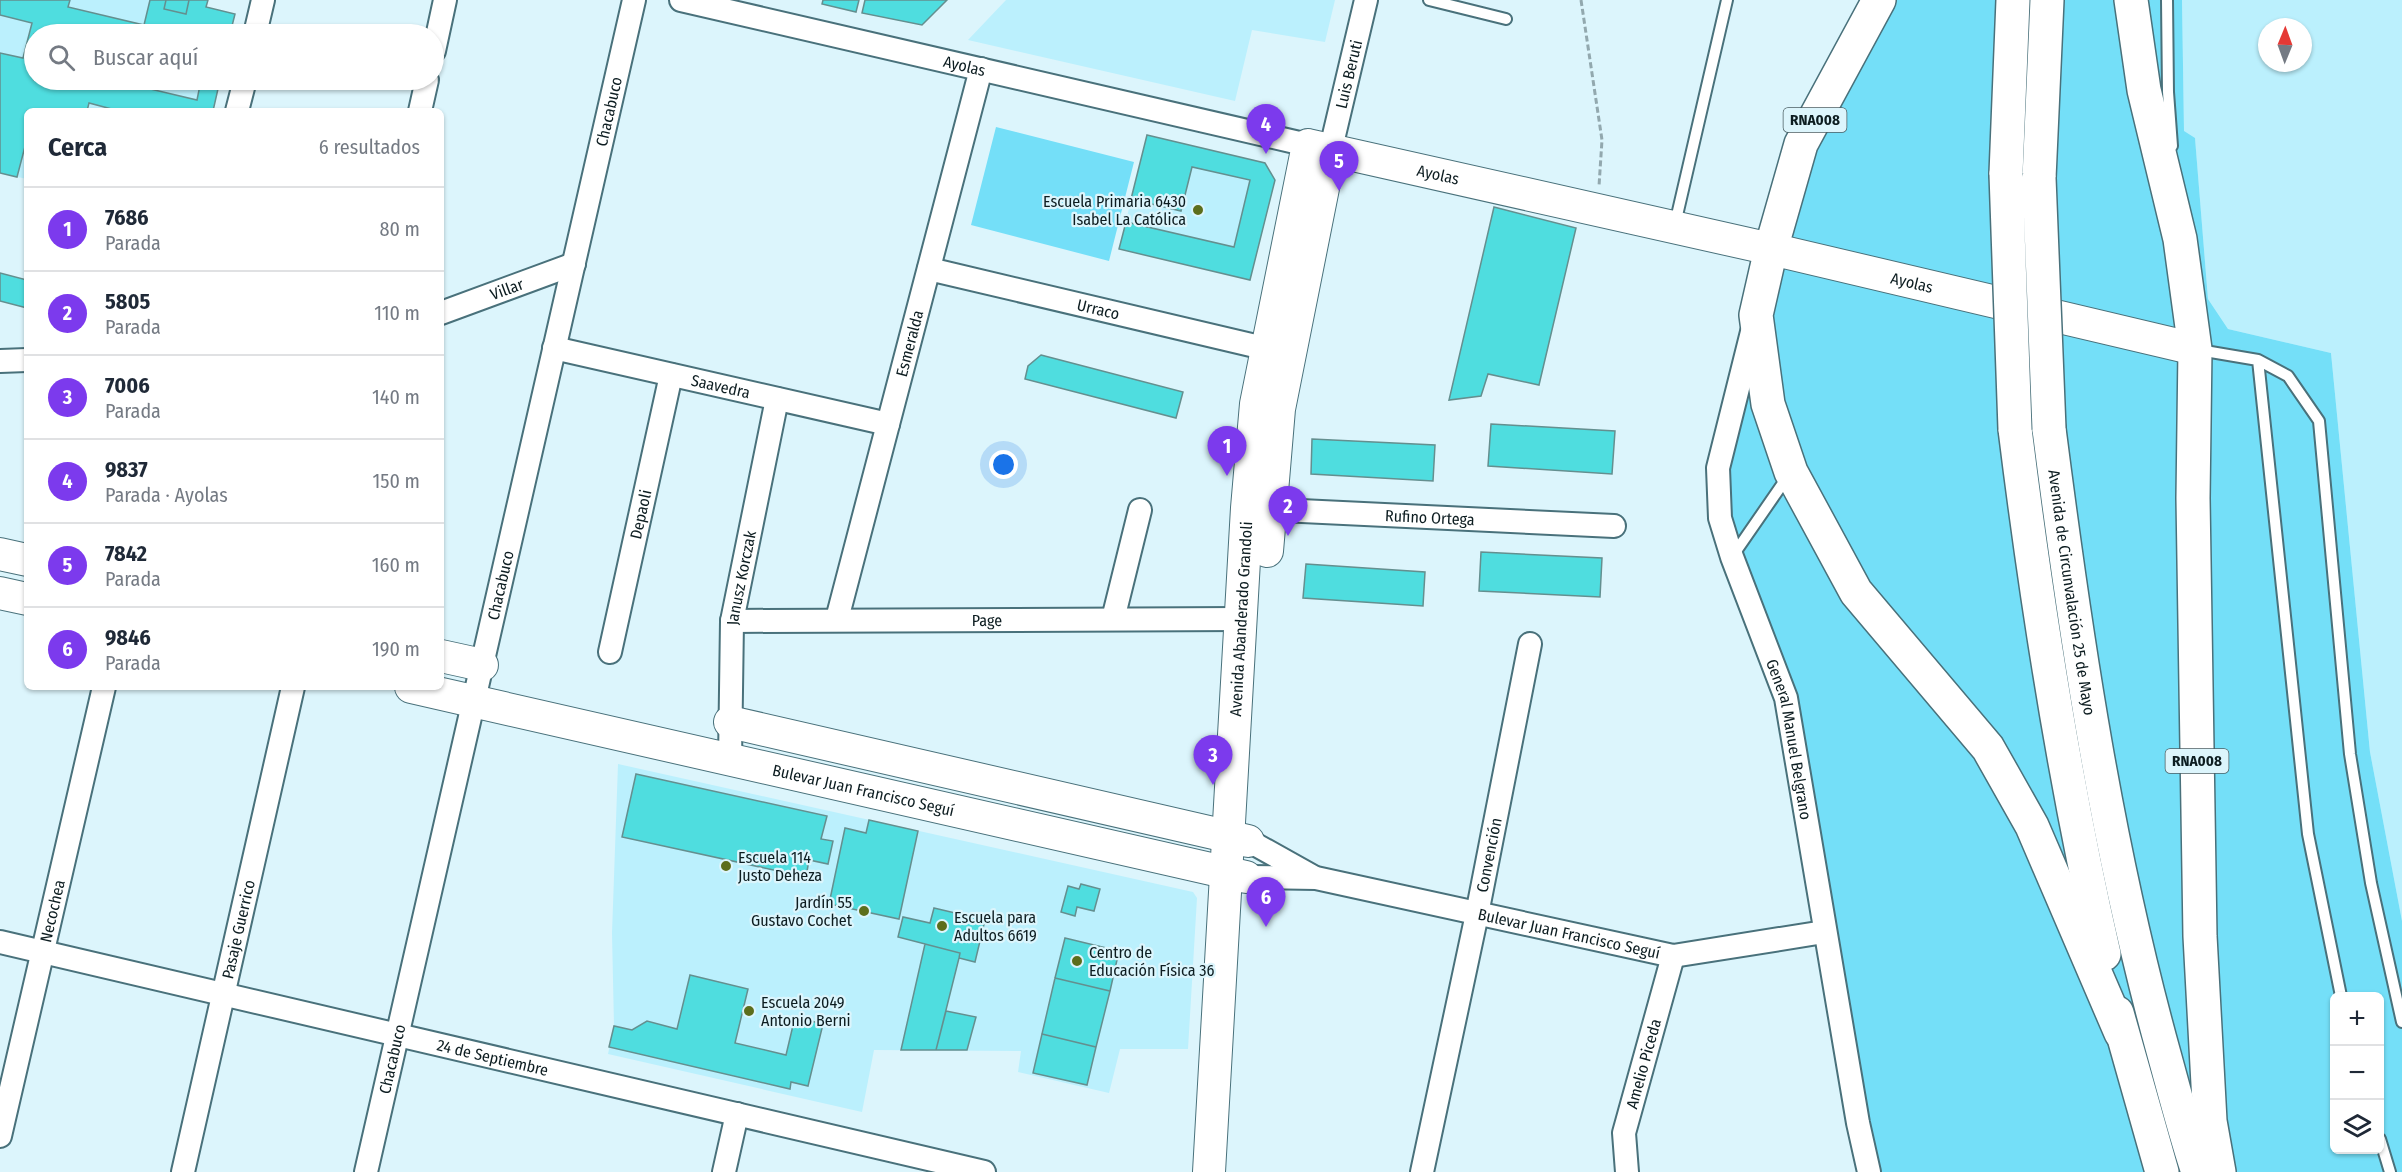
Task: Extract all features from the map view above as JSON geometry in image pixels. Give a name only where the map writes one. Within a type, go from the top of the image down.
[{"type":"highway","name":"RNA008","points":[[1771,249],[1802,144],[1879,0]]},
{"type":"highway","points":[[2013,0],[2006,174],[2015,429],[2035,590],[2056,725],[2079,844],[2121,1033],[2162,1172]]},
{"type":"highway","name":"Avenida de Circunvalación 25 de Mayo","points":[[2047,0],[2039,178],[2049,429],[2090,720],[2121,885],[2147,994],[2198,1172]]},
{"type":"highway","points":[[2131,0],[2144,90],[2180,239],[2195,349]]},
{"type":"highway","points":[[1771,249],[1756,315],[1768,404],[1791,472],[1856,592],[1988,748],[2032,825],[2121,1033]]},
{"type":"highway","name":"RNA008","points":[[2195,349],[2193,498],[2200,936],[2210,1121],[2219,1172]]},
{"type":"street","points":[[257,24],[263,0]]},
{"type":"street","points":[[440,24],[445,0]]},
{"type":"street","name":"Chacabuco","points":[[366,1172],[634,0]]},
{"type":"street","name":"Ayolas","points":[[681,0],[1771,249],[2195,349]]},
{"type":"street","name":"Luis Beruti","points":[[1320,146],[1366,0]]},
{"type":"street","name":"Esmeralda","points":[[837,619],[981,69]]},
{"type":"street","points":[[238,108],[242,90]]},
{"type":"street","points":[[421,108],[425,90]]},
{"type":"street","name":"Avenida Abanderado Grandoli","points":[[1226,1172],[1237,875],[1258,509],[1257,404],[1268,349],[1320,146]]},
{"type":"street","name":"Avenida Abanderado Grandoli","points":[[1239,839],[1242,619],[1258,509],[1279,409],[1320,146]]},
{"type":"street","name":"Villar","points":[[444,312],[574,264]]},
{"type":"street","name":"Urraco","points":[[929,269],[1268,349]]},
{"type":"street","name":"General Manuel Belgrano","points":[[1756,315],[1718,468],[1720,518],[1732,557],[1786,698],[1857,1122],[1869,1172]]},
{"type":"street","name":"Saavedra","points":[[554,348],[888,424]]},
{"type":"street","points":[[0,361],[24,360]]},
{"type":"street","name":"Depaoli","points":[[610,652],[671,375]]},
{"type":"street","name":"Janusz Korczak","points":[[730,760],[732,621],[777,399]]},
{"type":"street","name":"Rufino Ortega","points":[[1258,509],[1614,526]]},
{"type":"street","points":[[1113,619],[1140,510]]},
{"type":"street","points":[[0,554],[24,559]]},
{"type":"street","points":[[0,593],[24,598]]},
{"type":"street","name":"Page","points":[[732,621],[1242,619]]},
{"type":"street","name":"Convención","points":[[1422,1172],[1478,914],[1530,644]]},
{"type":"street","points":[[444,657],[482,665]]},
{"type":"street","name":"Necochea","points":[[0,1136],[103,690]]},
{"type":"street","name":"Pasaje Guerrico","points":[[183,1172],[292,690]]},
{"type":"street","name":"Bulevar Juan Francisco Seguí","points":[[424,690],[1237,875],[1316,878],[1673,957],[1824,932]]},
{"type":"street","name":"Bulevar Juan Francisco Seguí","points":[[730,722],[1239,839],[1316,878]]},
{"type":"street","name":"Avenida Abanderado Grandoli","points":[[1209,1172],[1237,875]]},
{"type":"street","name":"24 de Septiembre","points":[[0,942],[984,1172]]},
{"type":"street","name":"Amelio Piceda","points":[[1627,1172],[1624,1133],[1673,957]]},
{"type":"street","points":[[724,1172],[737,1114]]},
{"type":"lane","points":[[1429,0],[1506,19]]},
{"type":"lane","points":[[1674,227],[1727,0]]},
{"type":"lane","points":[[2167,0],[2168,92],[2180,239]]},
{"type":"lane","points":[[2195,349],[2258,360],[2288,376],[2319,421],[2350,754],[2371,883],[2402,1022]]},
{"type":"lane","points":[[2258,360],[2308,834],[2340,992]]},
{"type":"lane","points":[[1732,557],[1791,472]]},
{"type":"lane","points":[[2384,1154],[2390,1172]]},
{"type":"path","points":[[1581,0],[1602,140],[1598,210]]},
{"type":"shaded area","points":[[0,0],[208,0],[207,7],[235,14],[232,24],[24,24],[24,90],[218,90],[214,108],[24,108],[24,178],[0,173]]},
{"type":"shaded area","points":[[1006,0],[1335,0],[1325,42],[1252,30],[1235,101],[968,40]]},
{"type":"shaded area","points":[[1879,0],[2182,0],[2184,131],[2195,138],[2208,299],[2228,329],[2331,353],[2370,752],[2402,921],[2402,1172],[1869,1172],[1786,698],[1732,557],[1718,468],[1771,249]]},
{"type":"shaded area","points":[[2182,0],[2402,0],[2402,921],[2370,752],[2331,353],[2228,329],[2208,299],[2195,139],[2184,132]]},
{"type":"shaded area","points":[[996,127],[1134,162],[1109,261],[971,225]]},
{"type":"shaded area","name":"Escuela Primaria 6430 Isabel La Católica","points":[[1147,135],[1265,163],[1275,180],[1250,280],[1119,249]]},
{"type":"shaded area","points":[[618,764],[1193,892],[1197,898],[1188,1049],[1120,1049],[1109,1093],[1018,1072],[1021,1051],[874,1050],[862,1112],[608,1054],[614,1026],[612,933]]},
{"type":"building","points":[[0,0],[70,0],[68,7],[140,24],[32,24],[0,15]]},
{"type":"building","points":[[150,0],[166,0],[164,9],[186,14],[189,0],[208,0],[206,7],[235,14],[232,24],[144,24]]},
{"type":"building","points":[[166,0],[189,0],[186,14],[164,9]]},
{"type":"building","points":[[823,0],[859,0],[856,12],[822,4]]},
{"type":"building","points":[[865,0],[947,0],[922,25],[862,13]]},
{"type":"building","points":[[0,53],[23,58],[24,54],[24,90],[154,90],[197,100],[199,90],[218,90],[214,108],[108,108],[89,103],[88,108],[24,108],[24,150],[17,177],[0,173]]},
{"type":"building","name":"Escuela Primaria 6430 Isabel La Católica","points":[[1147,135],[1265,163],[1275,180],[1250,280],[1119,249],[1126,222],[1234,247],[1250,180],[1192,167],[1181,211],[1131,199]]},
{"type":"building","points":[[1494,207],[1576,228],[1539,385],[1488,374],[1481,396],[1449,400]]},
{"type":"building","points":[[0,273],[24,279],[24,307],[0,301]]},
{"type":"building","points":[[1041,355],[1183,392],[1176,418],[1025,379],[1028,366]]},
{"type":"building","points":[[1491,424],[1615,431],[1612,474],[1488,466]]},
{"type":"building","points":[[1312,439],[1435,445],[1433,481],[1311,474]]},
{"type":"building","points":[[1481,552],[1602,558],[1600,597],[1479,591]]},
{"type":"building","points":[[1306,564],[1425,572],[1423,606],[1303,598]]},
{"type":"building","points":[[636,774],[827,816],[821,839],[833,841],[828,864],[809,860],[806,877],[622,837]]},
{"type":"building","points":[[869,820],[918,831],[899,919],[829,904],[845,828],[866,833]]},
{"type":"building","points":[[1081,884],[1100,889],[1094,911],[1077,907],[1075,916],[1061,912],[1068,886],[1079,889]]},
{"type":"building","points":[[934,908],[985,920],[975,962],[959,958],[960,953],[898,937],[903,917],[930,923]]},
{"type":"building","points":[[1065,938],[1119,951],[1110,991],[1055,978]]},
{"type":"building","points":[[925,944],[960,953],[959,958],[936,1050],[901,1050]]},
{"type":"building","points":[[690,975],[748,989],[735,1043],[786,1055],[795,1017],[823,1024],[808,1086],[791,1082],[790,1089],[609,1047],[614,1026],[632,1030],[647,1021],[677,1029]]},
{"type":"building","points":[[1055,978],[1110,991],[1096,1047],[1042,1034]]},
{"type":"building","points":[[946,1011],[976,1017],[967,1050],[936,1050]]},
{"type":"building","points":[[1042,1034],[1096,1047],[1087,1085],[1033,1073]]},
{"type":"place","name":"9837","points":[[1266,154]]},
{"type":"place","name":"7842","points":[[1339,191]]},
{"type":"place","name":"Escuela Primaria 6430 Isabel La Católica","points":[[1198,210]]},
{"type":"place","name":"7686","points":[[1227,476]]},
{"type":"place","name":"5805","points":[[1288,536]]},
{"type":"place","name":"7006","points":[[1213,785]]},
{"type":"place","name":"Escuela 114 Justo Deheza","points":[[726,866]]},
{"type":"place","name":"Jardín 55 Gustavo Cochet","points":[[864,911]]},
{"type":"place","name":"Escuela para Adultos 6619","points":[[942,926]]},
{"type":"place","name":"9846","points":[[1266,927]]},
{"type":"place","name":"Centro de Educación Física 36","points":[[1077,961]]},
{"type":"place","name":"Escuela 2049 Antonio Berni","points":[[749,1011]]}]
